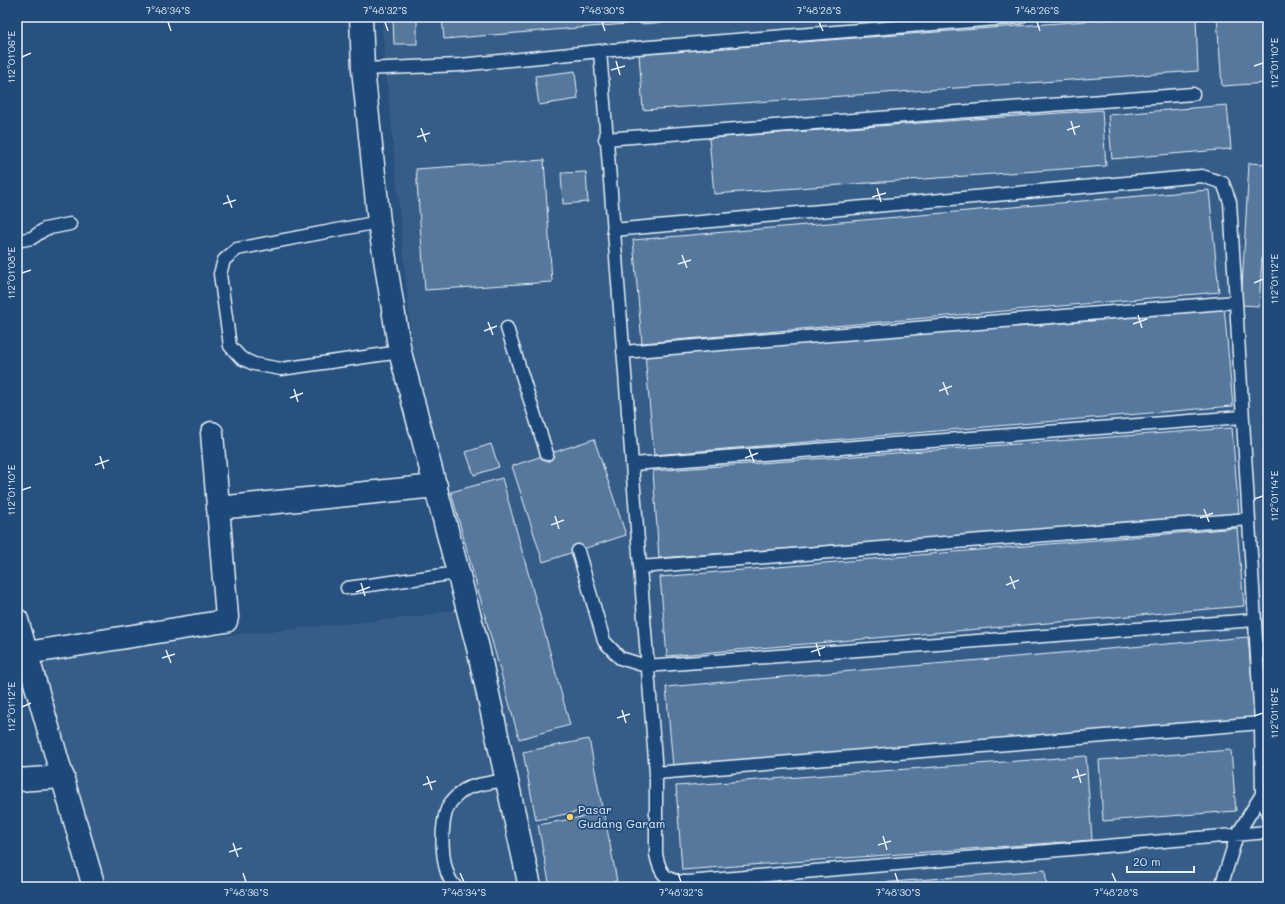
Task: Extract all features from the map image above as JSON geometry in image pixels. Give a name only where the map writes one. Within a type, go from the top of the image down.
[{"type":"street","points":[[361,17],[363,69],[379,222],[400,352],[478,648],[530,887]]},
{"type":"street","points":[[23,649],[226,621],[227,617],[212,433]]},
{"type":"street","points":[[218,508],[436,486]]},
{"type":"street","points":[[17,620],[23,649],[63,777],[94,887]]},
{"type":"street","points":[[17,780],[63,777]]},
{"type":"lane","points":[[363,69],[460,65],[600,51],[1021,17]]},
{"type":"lane","points":[[600,51],[605,139],[633,464],[646,666],[656,773],[656,854],[658,866],[664,876],[677,882],[1268,832]]},
{"type":"lane","points":[[605,139],[1194,94]]},
{"type":"lane","points":[[613,230],[1202,176],[1223,183],[1230,202],[1242,417],[1262,723],[1262,794],[1268,815]]},
{"type":"lane","points":[[379,222],[237,249],[224,260],[220,274],[230,346],[241,358],[254,364],[281,369],[400,352]]},
{"type":"lane","points":[[17,241],[32,238],[45,229],[70,224]]},
{"type":"lane","points":[[623,352],[1236,302]]},
{"type":"lane","points":[[507,328],[547,454]]},
{"type":"lane","points":[[633,464],[1242,417]]},
{"type":"lane","points":[[640,567],[1249,519]]},
{"type":"lane","points":[[578,551],[604,641],[620,658],[646,666],[1255,620]]},
{"type":"lane","points":[[347,588],[458,573]]},
{"type":"lane","points":[[656,773],[1262,723]]},
{"type":"lane","points":[[456,887],[453,885],[444,866],[443,826],[449,805],[465,789],[506,780]]},
{"type":"lane","points":[[1221,887],[1237,835],[1262,794]]},
{"type":"shaded area","points":[[381,17],[1268,17],[1268,311],[1261,455],[1268,455],[1268,887],[99,887],[31,659],[220,636],[422,616],[477,605],[412,345]]},
{"type":"building","points":[[417,17],[417,44],[394,44],[393,18]]},
{"type":"building","points":[[442,17],[625,17],[626,24],[444,39]]},
{"type":"building","points":[[640,17],[745,17],[640,24]]},
{"type":"building","points":[[1140,17],[1196,17],[1198,71],[643,110],[639,54]]},
{"type":"building","points":[[1217,17],[1261,17],[1266,83],[1222,86]]},
{"type":"building","points":[[575,71],[578,99],[539,105],[535,76]]},
{"type":"building","points":[[1227,105],[1231,149],[1112,159],[1108,115]]},
{"type":"building","points":[[1102,110],[1106,166],[714,194],[709,138]]},
{"type":"building","points":[[544,160],[552,282],[425,290],[416,169]]},
{"type":"building","points":[[1249,163],[1268,164],[1259,306],[1241,305]]},
{"type":"building","points":[[586,172],[588,202],[563,204],[561,173]]},
{"type":"building","points":[[1209,190],[1219,292],[642,343],[633,240]]},
{"type":"building","points":[[1224,306],[1233,406],[654,455],[645,354]]},
{"type":"building","points":[[1232,428],[1239,515],[659,558],[653,471]]},
{"type":"building","points":[[594,439],[626,535],[543,562],[512,466]]},
{"type":"building","points":[[491,444],[499,467],[474,475],[466,452]]},
{"type":"building","points":[[502,478],[570,725],[519,739],[451,492]]},
{"type":"building","points":[[1237,528],[1244,606],[667,656],[660,577]]},
{"type":"building","points":[[1248,637],[1255,718],[673,767],[666,687]]},
{"type":"building","points":[[589,739],[602,807],[536,820],[523,752]]},
{"type":"building","points":[[1231,750],[1236,811],[1103,821],[1099,760]]},
{"type":"building","points":[[1086,756],[1092,840],[682,870],[676,786]]},
{"type":"building","points":[[604,813],[617,881],[585,887],[550,887],[538,825]]},
{"type":"building","points":[[1045,870],[1047,887],[828,887]]},
{"type":"place","name":"Pasar Gudang Garam","points":[[570,817]]}]
